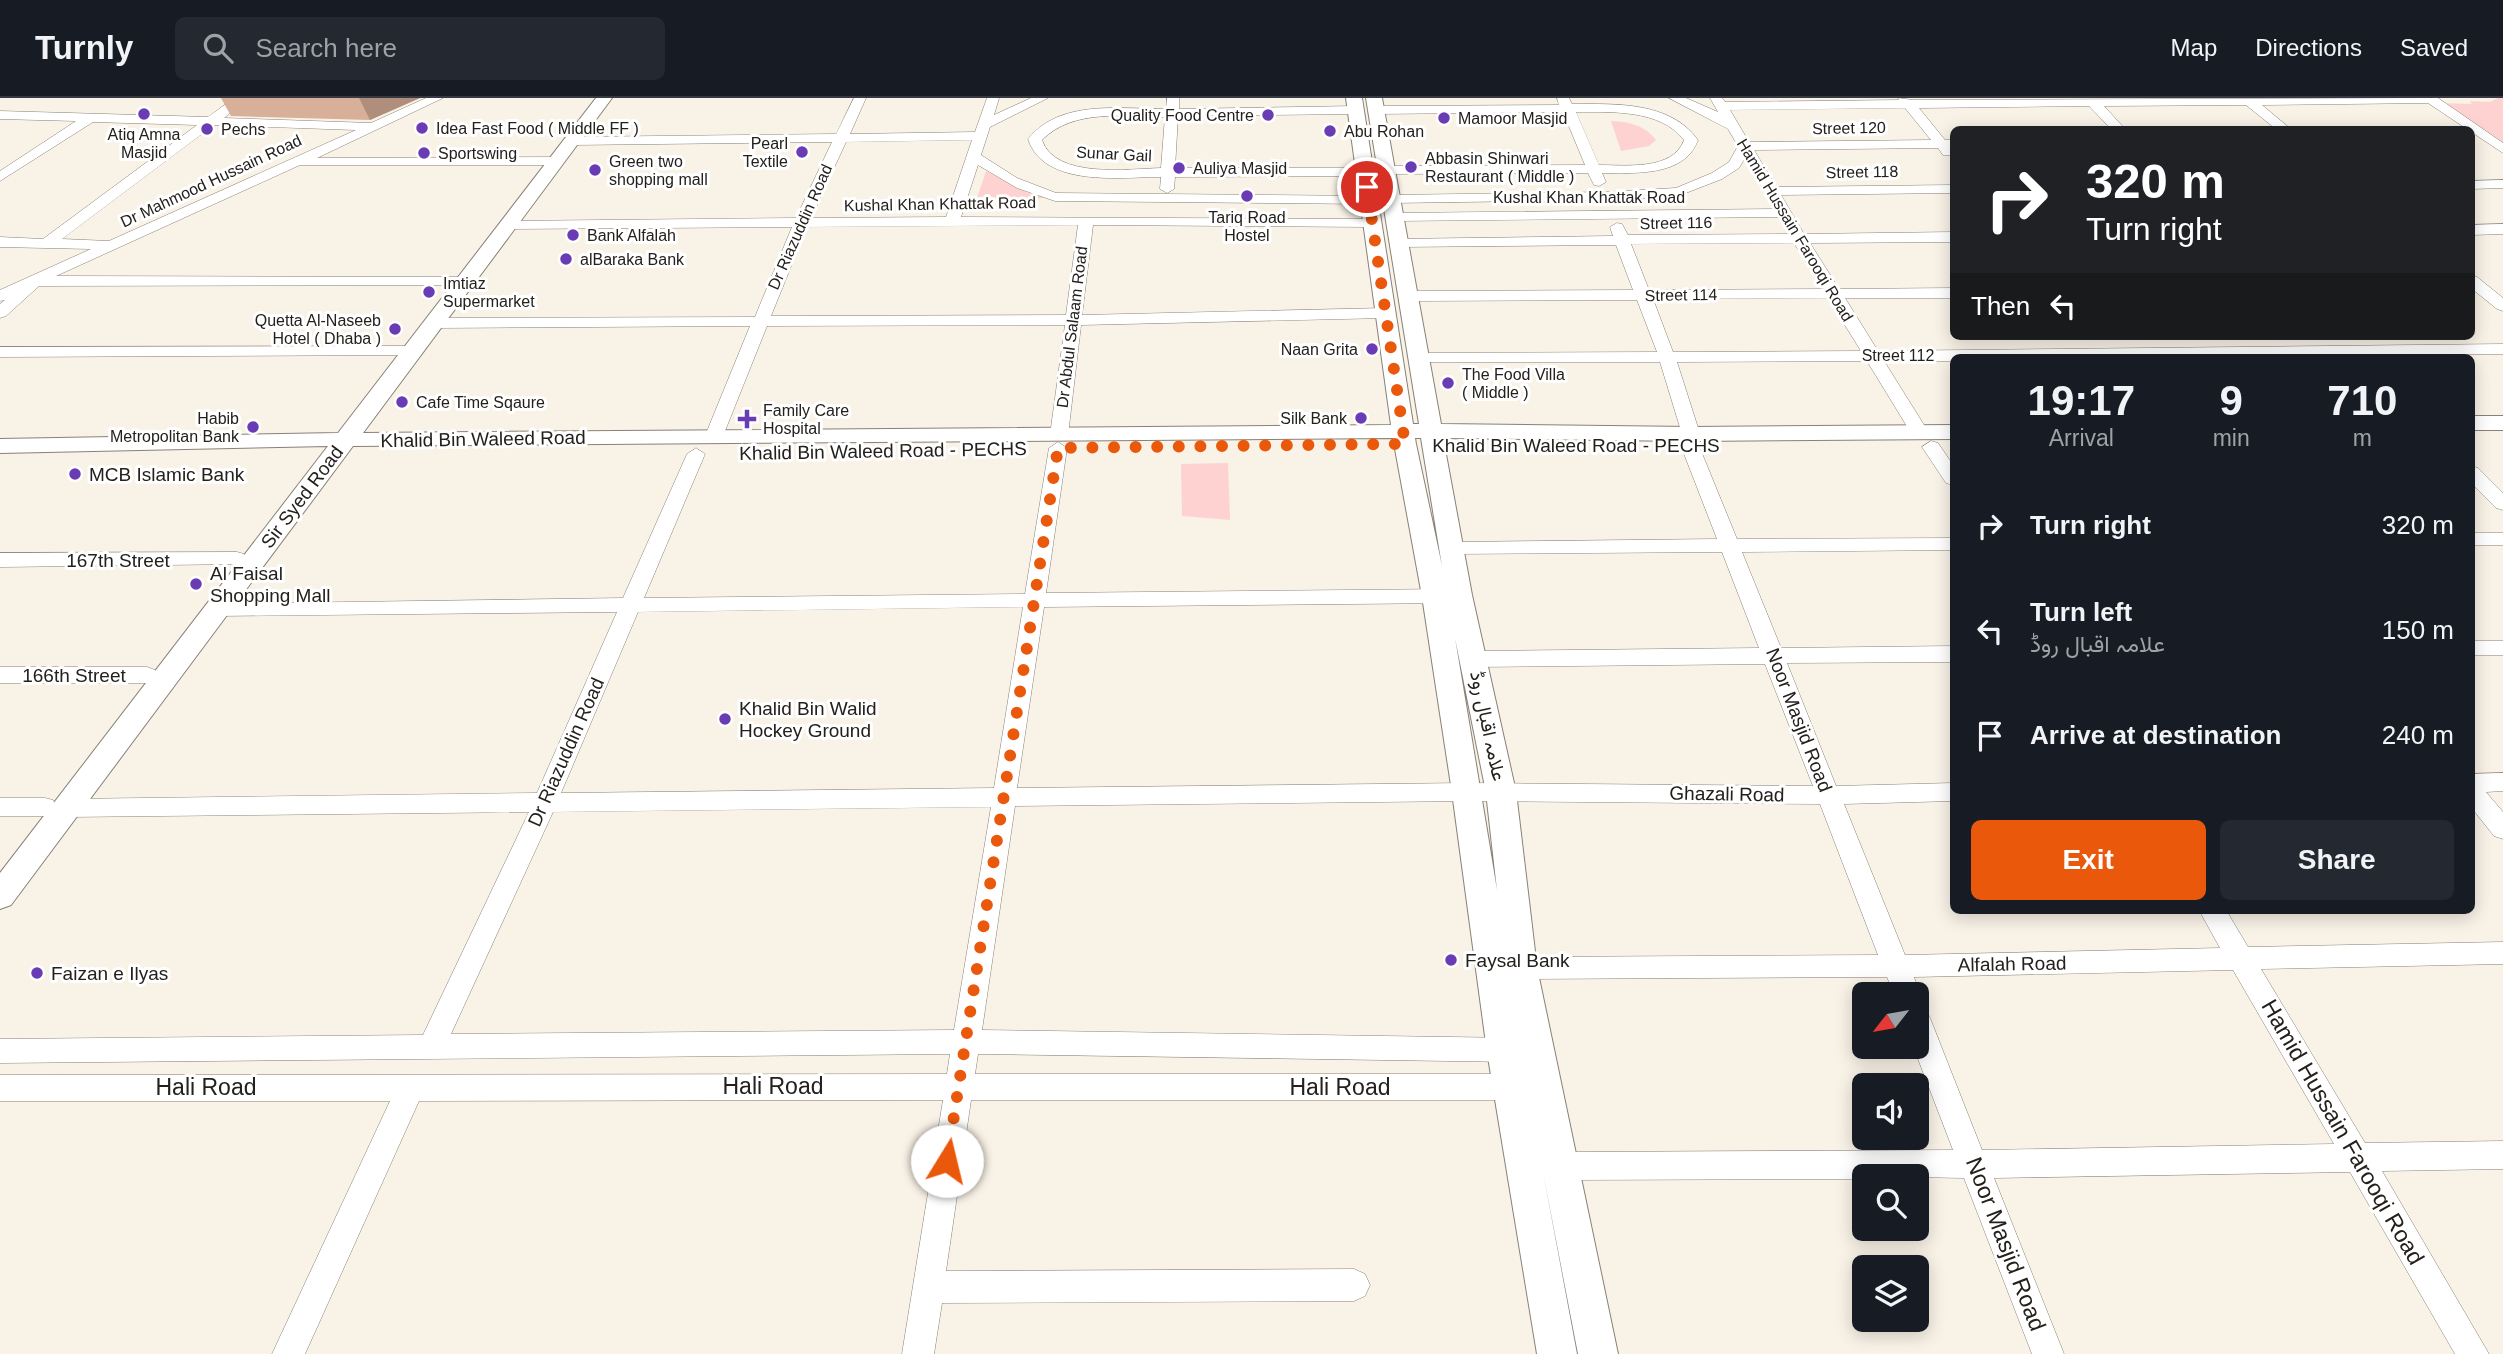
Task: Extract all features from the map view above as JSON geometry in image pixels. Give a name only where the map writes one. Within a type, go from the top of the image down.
[{"type":"main road","name":"Sir Syed Road","points":[[405,351],[434,323],[458,282],[508,225],[593,98]]},
{"type":"main road","name":"Sir Syed Road","points":[[89,764],[148,674],[227,584],[339,448],[405,351],[551,161],[572,141],[604,98]]},
{"type":"main road","name":"علامہ اقبال روڈ","points":[[1365,104],[1385,216],[1408,296],[1450,548],[1447,596],[1467,792],[1504,1051],[1557,1354]]},
{"type":"main road","name":"علامہ اقبال روڈ","points":[[1385,216],[1385,313],[1404,438],[1447,596],[1474,659],[1501,792],[1521,968],[1598,1354]]},
{"type":"main road","points":[[2475,423],[2503,423]]},
{"type":"main road","name":"Khalid Bin Waleed Road - PECHS","points":[[714,436],[1059,441],[1432,437],[1935,442]]},
{"type":"main road","name":"Khalid Bin Waleed Road","points":[[339,448],[714,436]]},
{"type":"main road","points":[[2475,439],[2503,438]]},
{"type":"main road","name":"Khalid Bin Waleed Road - PECHS","points":[[696,454],[1059,441]]},
{"type":"main road","name":"Khalid Bin Waleed Road","points":[[0,446],[696,454]]},
{"type":"main road","name":"Khalid Bin Waleed Road","points":[[0,457],[289,448]]},
{"type":"main road","name":"Sir Syed Road","points":[[0,896],[56,808],[227,584]]},
{"type":"main road","name":"Sir Syed Road","points":[[0,865],[56,808]]},
{"type":"street","points":[[47,243],[242,98]]},
{"type":"street","name":"Dr Mahmood Hussain Road","points":[[0,296],[437,98]]},
{"type":"street","name":"Dr Riazuddin Road","points":[[714,436],[801,223],[860,98]]},
{"type":"street","points":[[952,221],[993,98]]},
{"type":"street","points":[[572,141],[841,138],[982,130],[1042,98]]},
{"type":"street","points":[[1675,98],[1720,118],[1735,130]]},
{"type":"street","points":[[1718,102],[2430,98],[2469,126]]},
{"type":"street","points":[[2248,99],[2281,126]]},
{"type":"street","points":[[2090,100],[2116,126]]},
{"type":"street","points":[[1906,101],[1947,144]]},
{"type":"street","name":"Hamid Hussain Farooqi Road","points":[[1718,102],[1832,293],[1871,355],[1935,442],[1950,473]]},
{"type":"street","name":"Sunar Gail","points":[[1565,103],[1611,107],[1641,111],[1681,127],[1691,140],[1684,155],[1662,164],[1637,169],[1169,174],[1085,173],[1068,169],[1043,155],[1035,139],[1047,127],[1074,114],[1173,104],[1365,104],[1565,103]]},
{"type":"street","name":"Noor Masjid Road","points":[[1565,103],[1614,215],[1620,241],[1667,357],[1691,440],[1902,982]]},
{"type":"street","points":[[27,116],[46,104]]},
{"type":"street","points":[[1165,220],[1173,104]]},
{"type":"street","points":[[0,115],[374,126]]},
{"type":"street","points":[[0,177],[92,117]]},
{"type":"street","points":[[2475,130],[2503,149]]},
{"type":"street","points":[[2475,138],[2486,138]]},
{"type":"street","name":"Street 120","points":[[1745,146],[1947,144]]},
{"type":"street","points":[[974,156],[1003,178],[1027,190],[1055,197],[1166,198],[1385,216],[1678,192],[1734,165],[1745,146]]},
{"type":"street","points":[[296,162],[551,161]]},
{"type":"street","points":[[2475,185],[2503,184]]},
{"type":"street","name":"Street 118","points":[[1772,191],[1950,188]]},
{"type":"street","name":"Kushal Khan Khattak Road","points":[[508,225],[1785,213]]},
{"type":"street","name":"Street 116","points":[[1385,216],[1620,241],[1950,237]]},
{"type":"street","name":"Dr Abdul Salaam Road","points":[[918,1354],[1059,441],[1086,220]]},
{"type":"street","points":[[2475,230],[2503,229]]},
{"type":"street","points":[[0,242],[113,245]]},
{"type":"street","points":[[0,313],[35,281],[458,282]]},
{"type":"street","points":[[2475,285],[2503,288]]},
{"type":"street","points":[[2475,286],[2503,306]]},
{"type":"street","name":"Street 114","points":[[1408,296],[1950,293]]},
{"type":"street","points":[[434,323],[1073,320],[1385,313]]},
{"type":"street","points":[[2092,340],[2103,354]]},
{"type":"street","points":[[2337,340],[2351,354]]},
{"type":"street","name":"Street 112","points":[[2351,354],[2503,349]]},
{"type":"street","points":[[0,352],[405,351]]},
{"type":"street","name":"Street 112","points":[[1418,358],[1950,355]]},
{"type":"street","name":"Dr Riazuddin Road","points":[[435,1048],[546,801],[696,454]]},
{"type":"street","points":[[2475,476],[2503,504]]},
{"type":"street","points":[[2475,539],[2503,539]]},
{"type":"street","points":[[1450,548],[1950,544]]},
{"type":"street","name":"167th Street","points":[[0,560],[227,584],[631,604],[1447,596]]},
{"type":"street","points":[[2475,648],[2503,648]]},
{"type":"street","points":[[1474,659],[1950,654]]},
{"type":"street","name":"166th Street","points":[[0,675],[148,674]]},
{"type":"street","points":[[2475,783],[2503,782]]},
{"type":"street","name":"Ghazali Road","points":[[0,807],[1467,792],[1828,795],[1950,792]]},
{"type":"street","points":[[2475,795],[2503,829]]},
{"type":"street","name":"Hamid Hussain Farooqi Road","points":[[2214,914],[2473,1354]]},
{"type":"street","name":"Alfalah Road","points":[[1521,968],[2242,961],[2503,953]]},
{"type":"street","name":"Hali Road","points":[[0,1051],[966,1042],[1504,1051],[1539,1049]]},
{"type":"street","points":[[416,1087],[435,1048]]},
{"type":"street","points":[[288,1354],[435,1048]]},
{"type":"street","name":"Noor Masjid Road","points":[[1929,1050],[2048,1354]]},
{"type":"street","name":"Hali Road","points":[[0,1088],[1546,1086]]},
{"type":"street","points":[[1559,1166],[1975,1164],[2503,1155]]},
{"type":"street","points":[[928,1287],[1354,1285]]},
{"type":"shaded area","points":[[2503,98],[2503,149],[2475,129],[2475,126],[2470,126],[2438,103],[2472,104],[2470,101],[2490,102]]},
{"type":"shaded area","points":[[1611,121],[1636,125],[1656,140],[1649,146],[1621,151]]},
{"type":"shaded area","points":[[986,171],[1028,193],[1047,197],[1032,200],[977,198]]},
{"type":"shaded area","points":[[1228,463],[1230,520],[1182,516],[1181,464]]},
{"type":"place","name":"Atiq Amna Masjid","points":[[144,114]]},
{"type":"place","name":"Quality Food Centre","points":[[1268,115]]},
{"type":"place","name":"Mamoor Masjid","points":[[1444,118]]},
{"type":"place","name":"Idea Fast Food ( Middle FF )","points":[[422,128]]},
{"type":"place","name":"Pechs","points":[[207,129]]},
{"type":"place","name":"Abu Rohan","points":[[1330,131]]},
{"type":"place","name":"Pearl Textile","points":[[802,152]]},
{"type":"place","name":"Sportswing","points":[[424,153]]},
{"type":"place","name":"Abbasin Shinwari Restaurant ( Middle )","points":[[1411,167]]},
{"type":"place","name":"Auliya Masjid","points":[[1179,168]]},
{"type":"place","name":"Green two shopping mall","points":[[595,170]]},
{"type":"place","name":"Tariq Road Hostel","points":[[1247,196]]},
{"type":"place","name":"Bank Alfalah","points":[[573,235]]},
{"type":"place","name":"alBaraka Bank","points":[[566,259]]},
{"type":"place","name":"Imtiaz Supermarket","points":[[429,292]]},
{"type":"place","name":"Quetta Al-Naseeb Hotel ( Dhaba )","points":[[395,329]]},
{"type":"place","name":"Naan Grita","points":[[1372,349]]},
{"type":"place","name":"The Food Villa ( Middle )","points":[[1448,383]]},
{"type":"place","name":"Cafe Time Sqaure","points":[[402,402]]},
{"type":"place","name":"Silk Bank","points":[[1361,418]]},
{"type":"place","name":"Family Care Hospital","points":[[747,419]]},
{"type":"place","name":"Habib Metropolitan Bank","points":[[253,427]]},
{"type":"place","name":"MCB Islamic Bank","points":[[75,474]]},
{"type":"place","name":"Al Faisal Shopping Mall","points":[[196,584]]},
{"type":"place","name":"Khalid Bin Walid Hockey Ground","points":[[725,719]]},
{"type":"place","name":"Faysal Bank","points":[[1451,960]]},
{"type":"place","name":"Faizan e Ilyas","points":[[37,973]]},
{"type":"route","points":[[947,1161],[1058,448],[1405,444],[1367,187]]}]
